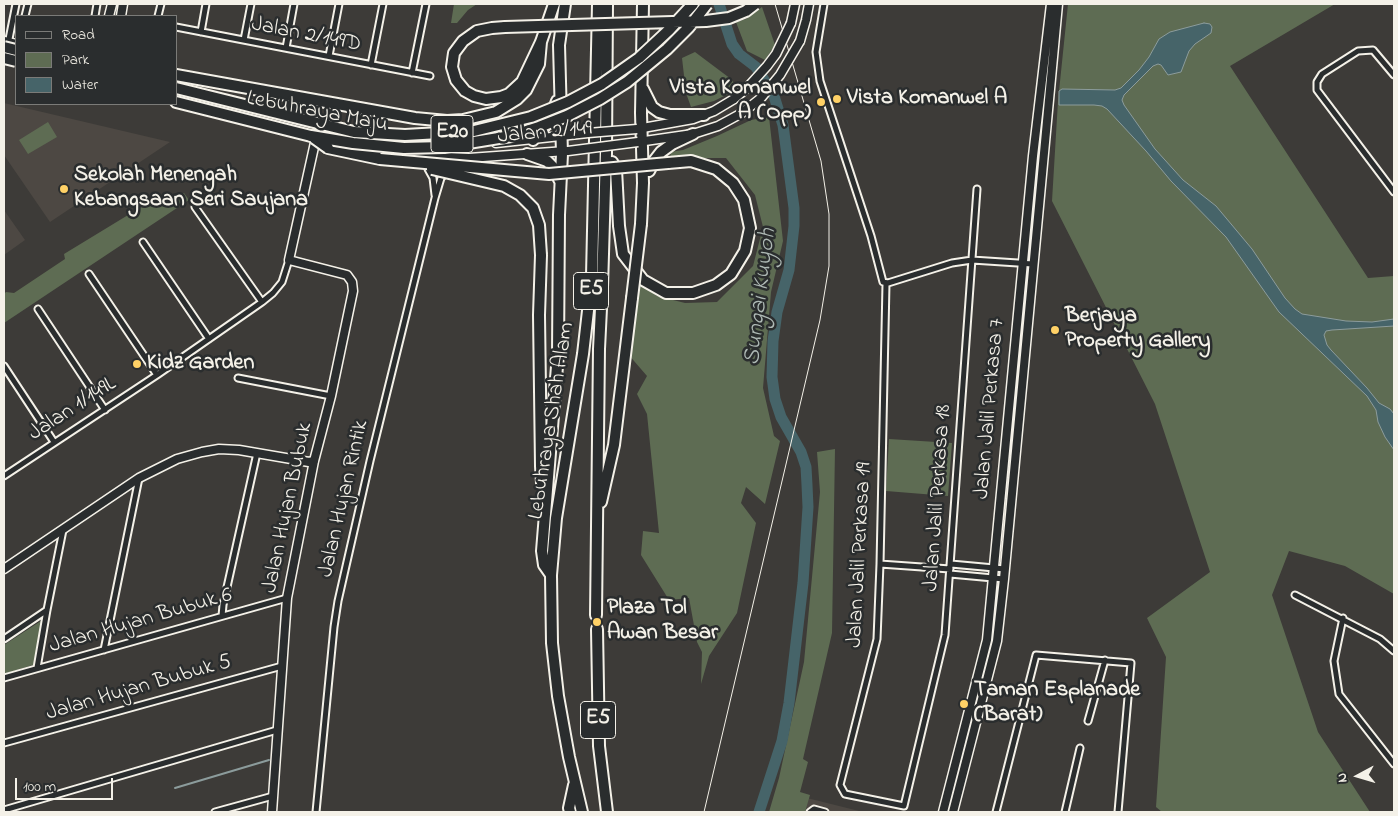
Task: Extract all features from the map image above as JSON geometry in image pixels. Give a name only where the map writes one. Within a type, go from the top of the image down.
[{"type":"highway","points":[[554,4],[541,42],[522,82],[515,89],[509,94],[493,98],[474,96],[465,91],[456,80],[452,67],[454,54],[463,41],[477,31],[505,27],[706,21],[729,18],[746,11],[755,4]]},
{"type":"highway","points":[[551,575],[544,565],[542,551],[558,354],[561,184],[565,151],[559,45],[565,4]]},
{"type":"highway","name":"Lebuhraya Shah Alam","points":[[582,812],[565,740],[555,670],[551,615],[551,575],[559,494],[583,354],[591,286],[594,239],[598,4]]},
{"type":"highway","name":"Lebuhraya Shah Alam","points":[[596,614],[599,349],[606,153],[607,4]]},
{"type":"highway","points":[[596,523],[614,445],[641,224],[643,183],[640,129],[643,4]]},
{"type":"highway","name":"Lebuhraya Maju","points":[[178,87],[354,132],[405,135],[474,131],[530,117],[568,102],[602,84],[640,58],[670,30],[693,4]]},
{"type":"highway","name":"Lebuhraya Maju","points":[[178,103],[314,137],[353,143],[404,148],[444,147],[511,136],[567,116],[627,82],[667,49],[689,27],[707,4]]},
{"type":"highway","points":[[178,75],[415,118],[441,121],[463,120],[496,112],[517,99],[526,90],[539,64],[541,42]]},
{"type":"highway","points":[[642,86],[652,107],[658,112],[670,115],[704,115]]},
{"type":"highway","points":[[533,140],[549,121],[561,91]]},
{"type":"highway","points":[[643,183],[654,161],[661,152],[672,144],[693,134]]},
{"type":"highway","points":[[314,137],[328,148],[480,179],[504,186],[520,195],[532,208],[539,225],[541,255],[539,316],[541,466],[542,483],[547,496]]},
{"type":"highway","points":[[380,159],[549,174],[668,163],[691,161],[716,169],[733,183],[744,200],[750,228],[745,252],[731,274],[716,285],[693,293],[666,292],[643,280],[623,254],[619,226],[616,170],[606,153]]},
{"type":"highway","points":[[527,154],[547,161],[557,174],[561,184]]},
{"type":"highway","name":"E5","points":[[597,629],[599,746],[607,812]]},
{"type":"highway","points":[[570,812],[569,808],[574,781]]},
{"type":"street","points":[[4,60],[16,4]]},
{"type":"street","points":[[109,15],[112,4]]},
{"type":"street","points":[[201,32],[206,4]]},
{"type":"street","points":[[244,40],[251,4]]},
{"type":"street","points":[[286,48],[294,4]]},
{"type":"street","points":[[328,56],[339,4]]},
{"type":"street","points":[[371,65],[383,4]]},
{"type":"street","points":[[412,72],[426,4]]},
{"type":"street","name":"Jalan 2/149","points":[[178,86],[237,100],[312,123],[373,136],[412,141],[463,144],[533,140],[640,129],[693,119],[734,99],[748,87],[776,54],[790,23],[795,4]]},
{"type":"street","name":"Jalan 2/149","points":[[176,105],[393,155],[469,158],[527,154],[640,142],[693,134],[718,126],[742,113],[761,98],[780,75],[800,41],[808,4]]},
{"type":"street","name":"Jalan Jalil Perkasa 19","points":[[824,4],[816,52],[820,81],[871,236],[882,280],[887,283],[880,564],[876,639],[840,785],[845,794],[904,806]]},
{"type":"street","name":"Jalan Jalil Perkasa 7","points":[[943,812],[987,640],[1022,264],[1051,4]]},
{"type":"street","name":"Jalan Jalil Perkasa 7","points":[[952,812],[996,641],[1005,569],[1058,4]]},
{"type":"street","name":"Jalan 2/149D","points":[[178,27],[430,76]]},
{"type":"street","points":[[1394,75],[1373,50],[1358,51],[1322,74],[1317,82],[1317,90],[1394,192]]},
{"type":"street","name":"Jalan 1/149L","points":[[4,476],[157,375],[273,293],[282,282],[289,260],[314,137]]},
{"type":"street","name":"Jalan Hujan Rintik","points":[[417,156],[427,167],[433,178],[435,198]]},
{"type":"street","name":"Jalan Hujan Rintik","points":[[316,812],[338,601],[370,461],[440,178],[456,163],[469,158]]},
{"type":"street","name":"Jalan Jalil Perkasa 18","points":[[904,806],[945,635],[977,189]]},
{"type":"street","points":[[195,207],[262,302]]},
{"type":"street","points":[[143,242],[209,339]]},
{"type":"street","name":"Jalan Hujan Bubuk","points":[[272,812],[287,598],[314,461],[331,396],[354,292],[352,282],[346,275],[289,260]]},
{"type":"street","points":[[887,283],[952,263],[972,260],[1033,264]]},
{"type":"street","points":[[89,274],[157,375]]},
{"type":"street","points":[[38,310],[105,410]]},
{"type":"street","points":[[4,366],[54,442]]},
{"type":"street","points":[[238,378],[331,396]]},
{"type":"street","points":[[4,569],[139,478],[177,459],[219,449],[309,462],[314,461]]},
{"type":"street","points":[[222,616],[257,453]]},
{"type":"street","points":[[104,650],[139,478]]},
{"type":"street","points":[[37,668],[46,610],[63,529]]},
{"type":"street","points":[[880,564],[950,569],[1005,569]]},
{"type":"street","points":[[950,569],[1004,579]]},
{"type":"street","points":[[1295,595],[1343,618],[1380,639],[1394,651]]},
{"type":"street","name":"Jalan Hujan Bubuk 6","points":[[4,678],[287,598]]},
{"type":"street","points":[[4,639],[46,610]]},
{"type":"street","points":[[1343,618],[1334,661],[1339,694],[1394,764]]},
{"type":"street","points":[[996,812],[1036,654],[1131,662],[1118,812]]},
{"type":"street","points":[[1088,721],[1105,660]]},
{"type":"street","name":"Jalan Hujan Bubuk 5","points":[[4,743],[282,666]]},
{"type":"street","points":[[4,810],[277,730]]},
{"type":"street","points":[[1065,812],[1080,748]]},
{"type":"street","points":[[215,812],[273,796]]},
{"type":"street","points":[[810,812],[814,809],[825,812]]},
{"type":"shaded area","name":"Sekolah Menengah Kebangsaan Seri Saujana","points":[[4,103],[170,142],[50,222],[4,155]]},
{"type":"shaded area","points":[[4,210],[25,240],[4,255]]},
{"type":"shaded area","points":[[803,797],[863,812],[800,812]]},
{"type":"green space","points":[[454,4],[477,4],[468,10],[457,23],[451,23]]},
{"type":"green space","points":[[1068,4],[1335,4],[1230,66],[1368,278],[1394,276],[1394,594],[1345,566],[1289,551],[1272,595],[1318,732],[1370,812],[1162,812],[1156,807],[1166,657],[1147,618],[1210,572],[1155,404],[1052,201],[1058,101]]},
{"type":"green space","points":[[762,7],[775,45],[765,60],[747,51],[736,22],[746,19]]},
{"type":"green space","points":[[695,52],[731,79],[738,89],[714,101],[691,107],[686,93],[682,58]]},
{"type":"green space","points":[[769,117],[783,241],[771,292],[763,388],[774,436],[780,441],[765,504],[746,487],[741,503],[756,523],[737,613],[709,656],[701,684],[702,652],[697,642],[689,598],[669,600],[641,555],[643,531],[659,533],[647,414],[637,394],[647,376],[628,354],[639,283],[657,296],[685,303],[717,302],[753,266],[763,227],[755,195],[726,158],[671,158],[670,152],[683,150],[751,120]]},
{"type":"green space","points":[[48,122],[57,137],[28,154],[19,140]]},
{"type":"green space","points":[[184,193],[189,200],[4,323],[4,294],[6,292],[14,293],[65,259],[64,254],[156,198],[162,203]]},
{"type":"green space","points":[[889,439],[952,443],[948,496],[886,491]]},
{"type":"green space","points":[[835,449],[832,633],[803,759],[808,762],[800,792],[810,795],[805,812],[769,812],[779,778],[804,662],[820,492],[817,452]]},
{"type":"green space","points":[[47,617],[36,664],[4,674],[4,645]]},
{"type":"water","points":[[1204,23],[1210,24],[1212,27],[1211,33],[1195,44],[1189,51],[1181,72],[1168,75],[1161,65],[1153,66],[1124,95],[1122,100],[1124,105],[1155,149],[1183,180],[1216,206],[1252,249],[1285,298],[1295,309],[1302,314],[1346,321],[1372,322],[1394,319],[1394,326],[1332,330],[1326,331],[1324,335],[1327,345],[1331,350],[1379,403],[1390,409],[1394,414],[1394,450],[1385,437],[1378,422],[1376,410],[1367,396],[1279,312],[1226,237],[1171,181],[1107,109],[1094,105],[1059,105],[1059,91],[1062,89],[1115,90],[1121,88],[1139,70],[1159,39],[1170,32]]},
{"type":"waterway","name":"Sungai Kuyoh","points":[[719,4],[732,44],[739,54],[756,67],[774,96],[783,125],[794,208],[789,270],[777,312],[773,341],[772,377],[775,399],[781,417],[801,452],[806,467],[808,507],[803,583],[789,703],[782,741],[759,812]]},
{"type":"waterway","points":[[175,788],[269,760]]},
{"type":"tram line","points":[[704,812],[820,320],[829,266],[829,214],[821,161],[775,4]]},
{"type":"place","name":"Vista Komanwel A","points":[[837,99]]},
{"type":"place","name":"Vista Komanwel A (Opp)","points":[[821,102]]},
{"type":"place","name":"Sekolah Menengah Kebangsaan Seri Saujana","points":[[64,189]]},
{"type":"place","name":"Berjaya Property Gallery","points":[[1055,330]]},
{"type":"place","name":"Kidz Garden","points":[[137,364]]},
{"type":"place","name":"Plaza Tol Awan Besar","points":[[597,622]]},
{"type":"place","name":"Taman Esplanade (Barat)","points":[[964,704]]}]
